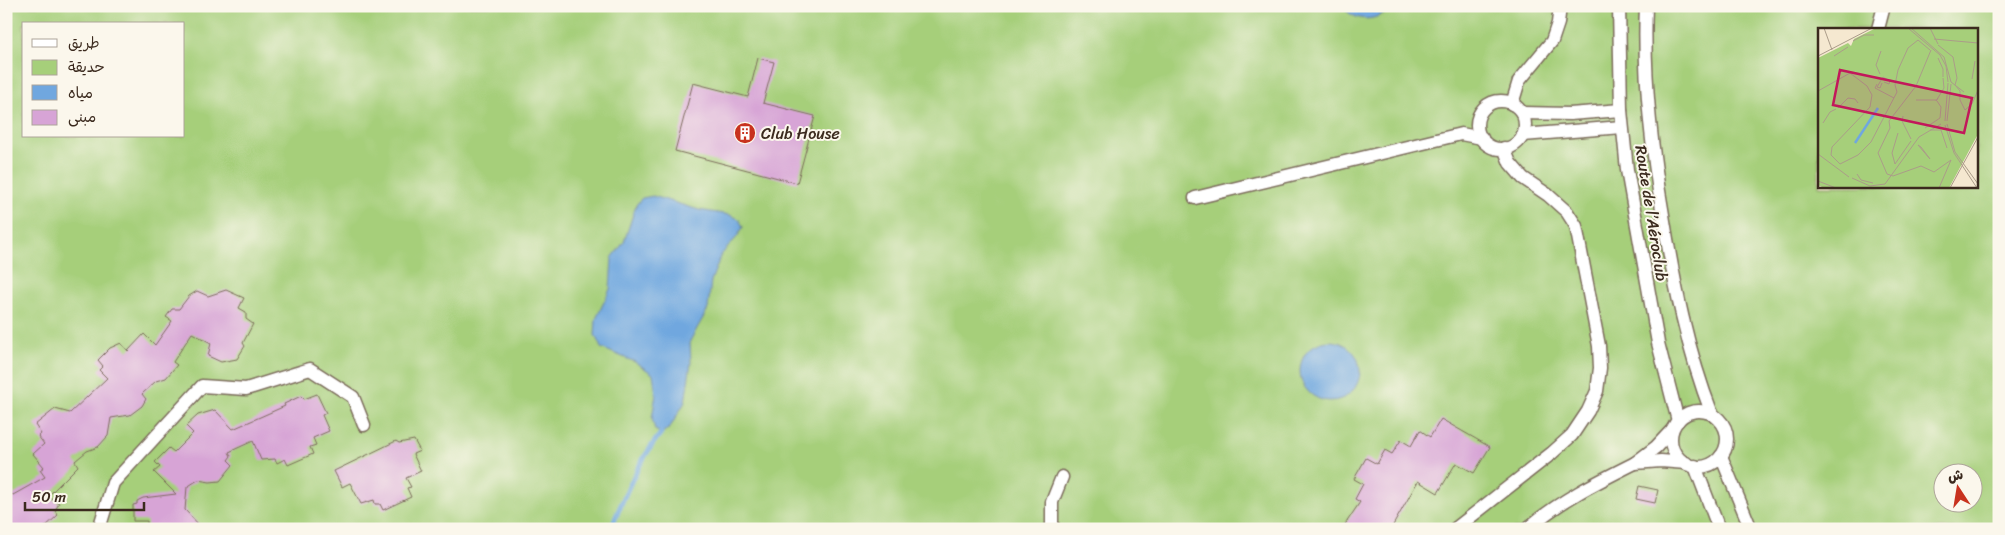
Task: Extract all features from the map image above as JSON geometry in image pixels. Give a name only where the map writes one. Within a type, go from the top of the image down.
[{"type":"street","points":[[1512,104],[1519,81],[1552,40],[1558,22],[1560,6]]},
{"type":"street","name":"Route de l’Aéroclub","points":[[1619,6],[1621,110],[1627,170],[1641,255],[1675,426]]},
{"type":"street","name":"Route de l’Aéroclub","points":[[1646,6],[1649,120],[1659,192],[1685,335],[1700,385],[1712,414]]},
{"type":"street","points":[[1878,28],[1884,6]]},
{"type":"street","points":[[1195,198],[1461,134],[1482,138],[1491,146],[1504,148],[1515,144],[1523,135],[1525,120],[1522,113],[1512,104],[1506,102],[1492,103],[1461,134]]},
{"type":"street","points":[[1522,113],[1570,114],[1621,110]]},
{"type":"street","points":[[1478,118],[1482,138]]},
{"type":"street","points":[[1523,135],[1622,127]]},
{"type":"street","points":[[1455,529],[1552,453],[1572,434],[1588,411],[1597,391],[1600,368],[1599,346],[1576,226],[1567,212],[1548,195],[1523,178],[1510,163],[1504,148]]},
{"type":"street","points":[[99,529],[113,483],[202,386],[246,389],[310,369],[353,398],[364,425]]},
{"type":"street","points":[[1527,529],[1540,517],[1578,492],[1635,464],[1656,447],[1685,415],[1703,411],[1712,414],[1725,428],[1727,438],[1721,456],[1709,464],[1690,465],[1661,461],[1635,464]]},
{"type":"street","points":[[1675,426],[1672,446],[1675,453],[1690,465],[1720,529]]},
{"type":"street","points":[[1721,456],[1751,529]]},
{"type":"street","points":[[1052,529],[1052,502],[1062,477]]},
{"type":"green space","points":[[6,6],[1999,6],[1999,529],[6,529]]},
{"type":"water","points":[[1342,6],[1392,6],[1380,15],[1367,19],[1354,16]]},
{"type":"water","points":[[653,196],[699,210],[730,215],[739,219],[743,227],[721,255],[711,281],[708,309],[690,341],[691,363],[685,402],[669,429],[661,433],[655,430],[652,418],[656,394],[653,374],[635,362],[601,348],[595,335],[596,319],[610,289],[612,258],[624,242],[636,205],[642,198]]},
{"type":"water","points":[[1324,341],[1336,341],[1352,349],[1358,359],[1360,371],[1358,383],[1352,393],[1336,401],[1324,401],[1308,393],[1300,377],[1300,365],[1308,349]]},
{"type":"building","name":"Club House","points":[[758,58],[774,62],[763,103],[815,116],[797,183],[675,151],[693,83],[748,97]]},
{"type":"building","points":[[226,290],[244,298],[239,308],[246,312],[246,319],[253,324],[243,343],[245,346],[237,359],[221,362],[208,356],[211,343],[192,333],[173,362],[177,365],[166,378],[156,381],[142,394],[146,399],[142,406],[130,415],[111,418],[108,436],[98,447],[87,451],[75,461],[78,466],[48,496],[59,503],[55,511],[58,515],[43,529],[6,529],[6,490],[13,495],[45,477],[40,470],[44,467],[33,454],[44,444],[38,436],[41,434],[35,425],[55,409],[70,413],[107,378],[99,370],[103,366],[98,360],[110,348],[121,343],[128,351],[144,334],[155,345],[172,321],[166,317],[172,309],[179,309],[189,296],[197,291],[208,296]]},
{"type":"building","points":[[317,394],[326,413],[322,415],[329,431],[313,438],[316,445],[310,447],[313,454],[288,465],[285,459],[277,463],[275,459],[261,460],[253,441],[229,452],[231,456],[228,460],[233,465],[220,481],[198,480],[187,487],[185,510],[203,529],[147,529],[147,521],[133,521],[133,505],[137,504],[137,501],[143,498],[176,494],[154,472],[160,467],[155,462],[169,448],[174,452],[193,433],[186,426],[198,415],[215,410],[233,429],[285,406],[284,404],[301,396],[304,399]]},
{"type":"building","points":[[1441,419],[1490,447],[1474,473],[1456,463],[1438,493],[1418,481],[1391,529],[1342,529],[1360,502],[1355,499],[1363,484],[1354,479],[1366,458],[1377,464],[1385,450],[1392,454],[1401,440],[1411,446],[1420,430],[1430,437]]},
{"type":"building","points":[[414,440],[420,451],[413,454],[421,471],[406,478],[411,487],[407,488],[411,497],[383,510],[380,504],[375,504],[374,500],[361,504],[350,483],[342,487],[334,471],[396,441],[399,443]]},
{"type":"building","points":[[1639,486],[1658,490],[1655,503],[1636,499]]},
{"type":"waterway","points":[[611,529],[639,467],[661,433]]},
{"type":"place","name":"Club House","points":[[745,133]]}]
